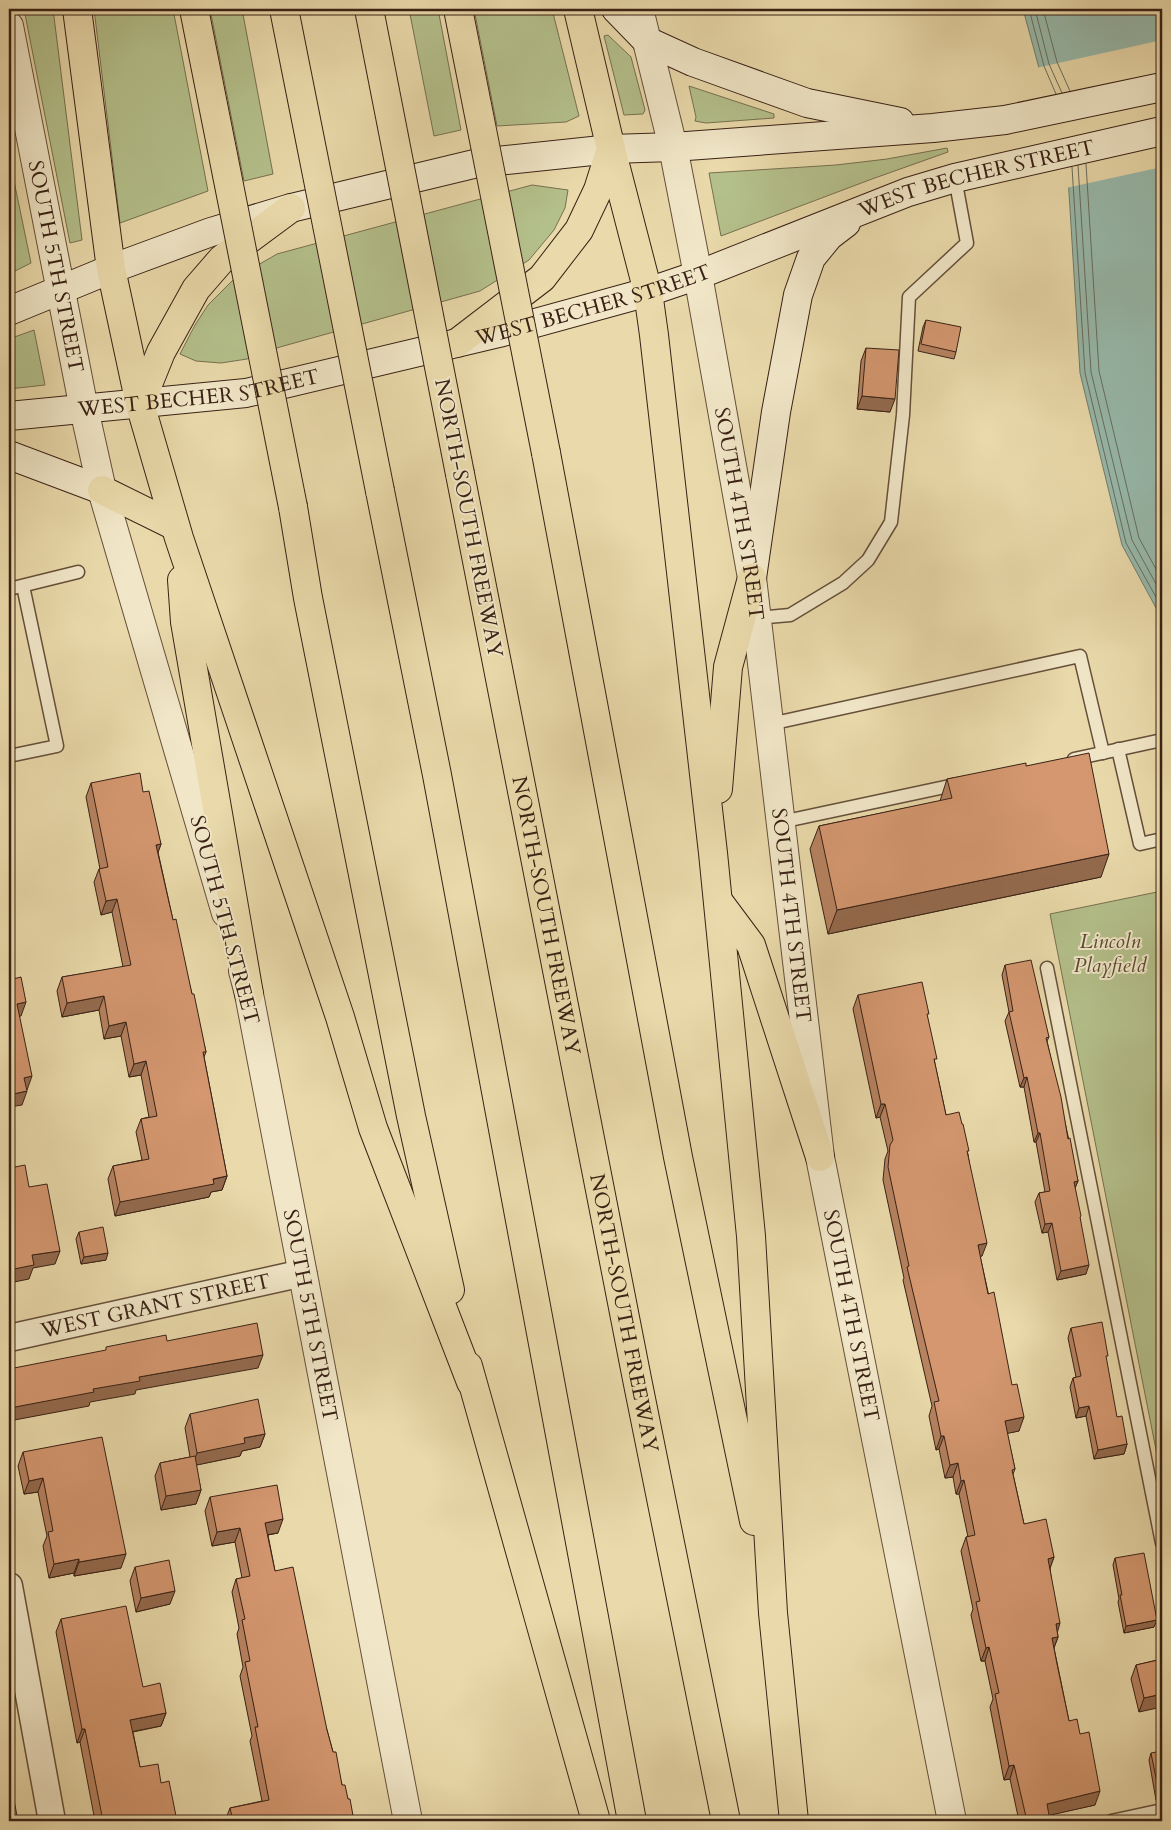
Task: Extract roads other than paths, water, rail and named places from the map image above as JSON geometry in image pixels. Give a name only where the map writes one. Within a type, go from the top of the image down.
[{"type":"highway","points":[[77,9],[111,269],[140,404],[177,532],[340,1017],[373,1128],[472,1382]]},
{"type":"highway","points":[[194,9],[294,507],[308,598],[409,1106],[472,1382],[596,1821]]},
{"type":"highway","points":[[284,9],[439,785],[632,1821]]},
{"type":"highway","name":"NORTH-SOUTH FREEWAY","points":[[369,9],[637,1379],[726,1821]]},
{"type":"highway","points":[[458,9],[546,453],[678,1157],[773,1613]]},
{"type":"highway","points":[[578,9],[611,149],[648,292],[714,853],[751,1236],[773,1613],[794,1821]]},
{"type":"highway","points":[[457,343],[542,278],[579,230],[598,190],[611,149]]},
{"type":"highway","points":[[140,404],[161,352],[196,289],[222,259],[291,208]]},
{"type":"highway","points":[[102,490],[177,532]]},
{"type":"highway","points":[[177,532],[185,622],[249,994]]},
{"type":"highway","points":[[714,853],[728,667],[752,578]]},
{"type":"highway","points":[[718,901],[751,945],[820,1156]]},
{"type":"street","points":[[616,9],[647,41],[693,62],[807,103],[933,128]]},
{"type":"street","name":"SOUTH 4TH STREET","points":[[639,9],[673,147],[698,275],[752,578],[820,1156],[952,1821]]},
{"type":"street","name":"SOUTH 5TH STREET","points":[[9,26],[84,409],[102,490],[249,994],[408,1821]]},
{"type":"street","name":"WEST BECHER STREET","points":[[9,311],[111,269],[212,232],[291,208],[478,163],[611,149],[673,147],[933,128],[1006,120],[1162,87]]},
{"type":"street","name":"WEST BECHER STREET","points":[[9,416],[246,393],[499,333],[648,292],[698,275],[908,192],[1025,161],[1162,131]]},
{"type":"street","points":[[752,578],[776,412],[798,295],[811,258],[829,236],[862,210]]},
{"type":"street","points":[[9,455],[102,490]]},
{"type":"street","name":"WEST GRANT STREET","points":[[9,1338],[303,1273]]},
{"type":"street","points":[[9,1586],[52,1821]]},
{"type":"lane","points":[[757,618],[790,615],[844,583],[868,560],[892,522],[903,415],[909,297],[967,243],[955,178]]},
{"type":"lane","points":[[9,589],[78,572]]},
{"type":"lane","points":[[9,756],[57,746],[23,586]]},
{"type":"lane","points":[[770,724],[1080,656],[1103,753]]},
{"type":"lane","points":[[1064,762],[1162,740]]},
{"type":"lane","points":[[1118,749],[1140,844],[1162,839]]},
{"type":"lane","points":[[781,822],[967,782]]},
{"type":"lane","points":[[1047,968],[1162,1543]]},
{"type":"lane","points":[[1111,1821],[1162,1810]]},
{"type":"water","points":[[1023,9],[1162,9],[1162,619],[1122,545],[1080,373],[1065,127],[1039,68]]},
{"type":"park label","name":"Lincoln Playfield","points":[[1110,953]]}]
